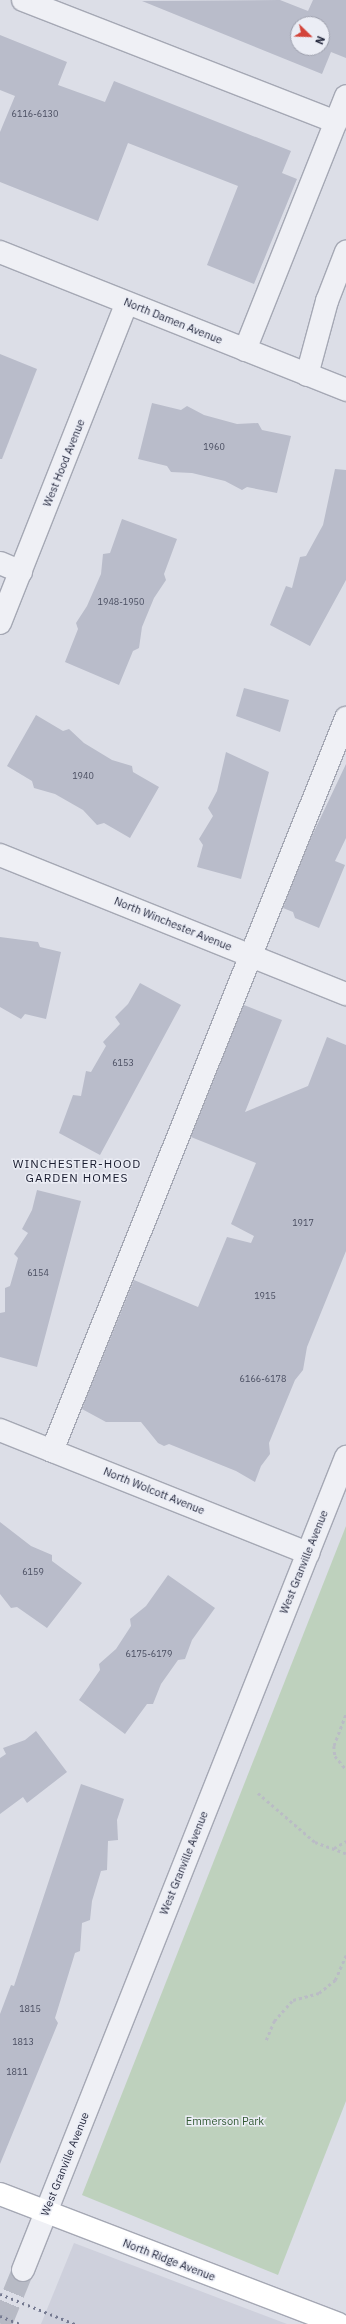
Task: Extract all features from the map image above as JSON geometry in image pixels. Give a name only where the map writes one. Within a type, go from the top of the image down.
[{"type":"main road","name":"North Ridge Avenue","points":[[0,2194],[339,2324]]},
{"type":"street","points":[[23,0],[336,122]]},
{"type":"street","points":[[245,350],[346,96]]},
{"type":"street","name":"North Damen Avenue","points":[[0,252],[346,390]]},
{"type":"street","points":[[307,375],[327,301],[346,252]]},
{"type":"street","name":"West Hood Avenue","points":[[0,623],[127,303]]},
{"type":"street","points":[[0,563],[20,572]]},
{"type":"street","points":[[52,1451],[346,718]]},
{"type":"street","name":"North Winchester Avenue","points":[[0,855],[346,994]]},
{"type":"street","name":"North Wolcott Avenue","points":[[0,1430],[308,1552]]},
{"type":"street","name":"West Granville Avenue","points":[[23,2270],[346,1457]]},
{"type":"path","points":[[346,1715],[334,1746],[335,1756],[346,1769]]},
{"type":"path","points":[[258,1793],[315,1842],[346,1853]]},
{"type":"path","points":[[333,1849],[346,1840]]},
{"type":"path","points":[[266,2040],[274,2021],[293,2000],[319,1993],[335,1980],[346,1955]]},
{"type":"shaded area","points":[[74,2243],[287,2324],[41,2324]]},
{"type":"green space","name":"Emmerson Park","points":[[346,1526],[346,2101],[278,2275],[82,2195]]},
{"type":"building","points":[[280,0],[308,11],[313,0],[346,0],[346,58],[331,52],[330,54],[330,16],[290,16],[290,56],[329,56],[322,74],[142,1]]},
{"type":"building","points":[[0,35],[67,62],[58,85],[105,102],[114,81],[291,151],[282,173],[297,179],[254,284],[207,265],[238,186],[128,143],[98,221],[0,182],[0,132],[15,96],[0,90]]},
{"type":"building","points":[[0,354],[37,369],[2,459],[0,459]]},
{"type":"building","points":[[152,403],[181,410],[187,406],[204,415],[237,424],[258,423],[262,430],[291,436],[277,493],[247,487],[242,490],[225,481],[192,473],[171,472],[167,466],[138,459]]},
{"type":"building","points":[[335,469],[346,470],[346,580],[310,646],[270,625],[286,586],[292,588],[300,557],[306,556],[323,525]]},
{"type":"building","points":[[122,519],[177,539],[164,574],[166,580],[154,598],[142,627],[139,648],[133,651],[119,685],[65,662],[78,629],[76,623],[87,606],[101,574],[103,554],[110,553]]},
{"type":"building","points":[[244,688],[289,700],[280,732],[236,716]]},
{"type":"building","points":[[36,715],[63,731],[69,729],[84,743],[112,760],[132,766],[133,772],[159,787],[130,838],[104,823],[97,825],[83,810],[55,794],[34,788],[32,781],[7,766]]},
{"type":"building","points":[[226,752],[269,772],[241,879],[197,867],[203,845],[199,839],[213,816],[208,808],[217,791]]},
{"type":"building","points":[[346,764],[346,838],[335,861],[345,865],[319,928],[295,918],[293,912],[283,908],[311,838]]},
{"type":"building","points":[[0,937],[38,942],[40,947],[61,952],[46,1019],[25,1014],[21,1019],[0,1007]]},
{"type":"building","points":[[140,983],[181,1005],[100,1155],[59,1133],[73,1095],[81,1096],[86,1071],[91,1072],[106,1046],[103,1042],[120,1024],[115,1017],[128,1004]]},
{"type":"building","points":[[244,1005],[282,1020],[245,1112],[308,1086],[327,1037],[346,1045],[346,1251],[307,1347],[303,1370],[295,1380],[269,1443],[270,1454],[261,1466],[255,1482],[236,1471],[169,1444],[164,1446],[158,1443],[141,1422],[106,1422],[82,1409],[134,1280],[198,1307],[227,1237],[251,1243],[254,1236],[231,1224],[256,1163],[191,1137]]},
{"type":"building","points":[[37,1190],[81,1201],[37,1367],[0,1357],[0,1313],[5,1312],[5,1288],[10,1286],[18,1258],[14,1254],[28,1233],[22,1229],[32,1210]]},
{"type":"building","points":[[0,1522],[31,1546],[52,1555],[52,1561],[82,1583],[47,1628],[17,1607],[11,1608],[0,1594]]},
{"type":"building","points":[[168,1575],[215,1608],[192,1640],[185,1659],[178,1660],[161,1684],[153,1704],[147,1704],[125,1734],[79,1700],[100,1670],[99,1664],[116,1649],[131,1626],[130,1619],[146,1606]]},
{"type":"building","points":[[36,1731],[67,1772],[27,1803],[23,1797],[0,1814],[0,1758],[6,1754],[3,1748],[25,1740]]},
{"type":"building","points":[[81,1784],[124,1799],[117,1820],[118,1840],[108,1841],[107,1870],[101,1871],[92,1901],[90,1920],[82,1923],[80,1951],[75,1953],[55,2018],[58,2023],[0,2164],[0,2014],[11,1985],[14,1986]]},
{"type":"tunnel","points":[[1,2324],[23,2270]]},
{"type":"railway","points":[[0,2294],[75,2324]]},
{"type":"railway","points":[[0,2316],[20,2324]]},
{"type":"district","name":"WINCHESTER-HOOD GARDEN HOMES","points":[[77,1171]]}]
